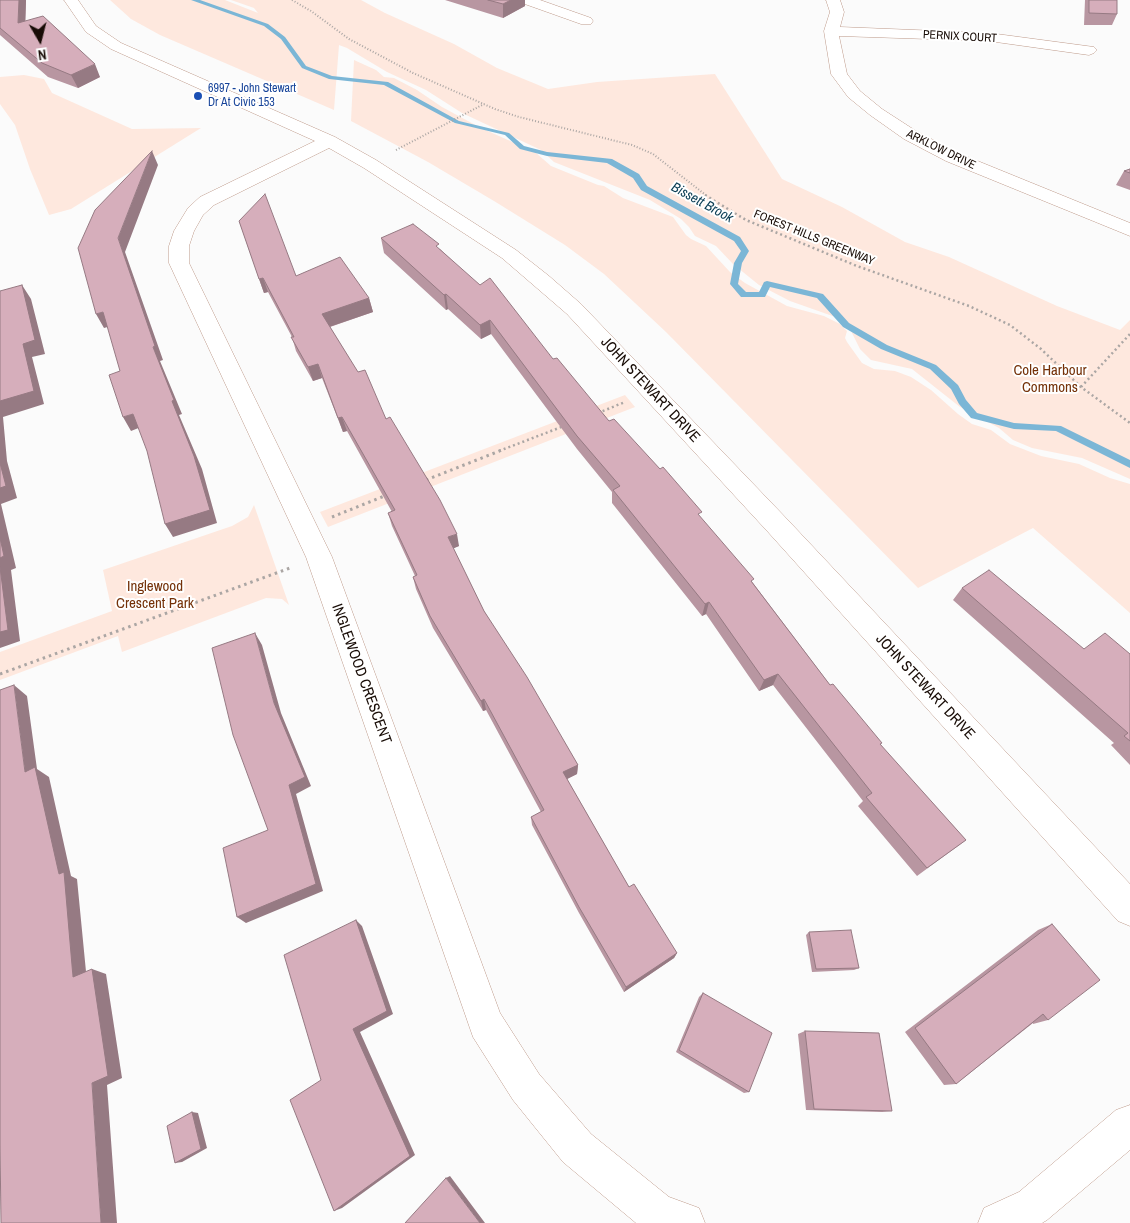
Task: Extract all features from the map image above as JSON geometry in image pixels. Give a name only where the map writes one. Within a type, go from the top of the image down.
[{"type":"street","name":"JOHN STEWART DRIVE","points":[[72,0],[91,29],[116,46],[329,141],[370,164],[509,254],[542,280],[574,309],[777,525],[1130,909]]},
{"type":"street","points":[[527,0],[586,21]]},
{"type":"street","name":"ARKLOW DRIVE","points":[[833,0],[837,12],[831,31],[836,67],[846,86],[862,101],[898,128],[952,157],[1130,230]]},
{"type":"street","name":"PERNIX COURT","points":[[831,31],[990,38],[1089,50]]},
{"type":"street","name":"INGLEWOOD CRESCENT","points":[[329,141],[223,192],[207,202],[195,212],[189,221],[178,246],[179,263],[319,557],[486,1024],[526,1087],[577,1148],[656,1213],[684,1223]]},
{"type":"street","points":[[999,1223],[1033,1206],[1130,1124]]},
{"type":"path","name":"FOREST HILLS GREENWAY","points":[[292,0],[349,38],[413,73],[519,117],[632,146],[653,154],[712,200],[746,220],[856,266],[969,306],[1010,325],[1041,349],[1080,387],[1130,423]]},
{"type":"path","points":[[370,164],[484,104]]},
{"type":"path","points":[[1080,387],[1130,334]]},
{"type":"path","points":[[597,413],[651,392]]},
{"type":"path","points":[[424,481],[569,424]]},
{"type":"path","points":[[306,527],[388,495]]},
{"type":"path","points":[[0,674],[319,557]]},
{"type":"green space","name":"Cole Harbour Commons","points":[[110,0],[225,0],[258,13],[254,8],[231,0],[361,0],[454,44],[497,68],[548,89],[597,82],[715,74],[782,179],[842,207],[905,242],[949,257],[1057,306],[1120,330],[1130,320],[1130,479],[1082,458],[1032,448],[1013,440],[999,428],[960,407],[912,369],[871,360],[860,349],[848,325],[841,319],[790,301],[759,285],[733,264],[716,246],[695,236],[681,219],[650,200],[554,162],[541,150],[462,113],[426,90],[387,72],[347,48],[339,45],[334,110],[160,35],[131,19]]},
{"type":"green space","name":"Cole Harbour Commons","points":[[354,60],[376,70],[384,77],[394,78],[417,90],[442,107],[481,128],[535,152],[551,166],[604,186],[623,198],[673,217],[686,235],[706,246],[730,272],[745,283],[787,306],[824,316],[840,324],[847,331],[845,338],[847,342],[862,363],[874,369],[895,371],[911,377],[931,390],[972,424],[991,430],[1010,444],[1041,456],[1079,464],[1110,478],[1130,484],[1130,613],[1033,528],[918,588],[666,332],[604,274],[565,245],[494,201],[428,162],[351,121]]},
{"type":"green space","points":[[24,75],[44,79],[52,93],[132,129],[201,128],[71,209],[49,215],[30,169],[15,125],[0,104],[0,77]]},
{"type":"green space","points":[[625,395],[635,407],[328,527],[320,512]]},
{"type":"green space","name":"Inglewood Crescent Park","points":[[254,505],[289,605],[282,599],[266,598],[122,652],[118,636],[0,680],[0,652],[112,611],[103,570],[232,526],[248,517]]},
{"type":"building","points":[[0,0],[19,0],[18,23],[43,16],[95,64],[71,75],[42,63],[0,28]]},
{"type":"building","points":[[488,0],[511,0],[503,4]]},
{"type":"building","points":[[1089,0],[1117,0],[1117,14],[1089,13]]},
{"type":"building","points":[[152,151],[118,238],[155,346],[153,347],[194,456],[210,510],[165,524],[147,451],[133,414],[123,417],[109,375],[120,371],[103,312],[96,314],[78,248],[95,210]]},
{"type":"building","points":[[265,194],[296,276],[340,257],[369,298],[322,314],[358,372],[365,370],[386,419],[390,417],[440,500],[457,534],[448,537],[484,611],[527,677],[578,765],[563,772],[629,887],[634,884],[677,953],[626,987],[579,907],[531,817],[544,810],[484,699],[481,701],[430,616],[413,577],[417,575],[388,513],[395,510],[342,417],[338,418],[318,364],[308,367],[291,337],[294,337],[263,278],[259,279],[239,221]]},
{"type":"building","points":[[413,224],[439,244],[436,246],[480,285],[490,278],[553,359],[557,358],[609,421],[614,419],[660,469],[663,467],[702,512],[698,514],[754,579],[751,581],[830,685],[833,684],[882,743],[880,744],[966,840],[927,868],[866,797],[872,793],[778,674],[764,680],[709,602],[705,604],[613,490],[620,486],[577,436],[490,320],[480,325],[381,238]]},
{"type":"building","points":[[22,285],[35,340],[23,344],[34,391],[0,401],[0,291]]},
{"type":"building","points":[[0,463],[6,486],[0,488]]},
{"type":"building","points":[[0,538],[4,556],[0,558]]},
{"type":"building","points":[[0,567],[8,630],[0,632]]},
{"type":"building","points":[[989,570],[1084,649],[1105,633],[1130,654],[1130,741],[1124,736],[1128,733],[962,588]]},
{"type":"building","points":[[255,633],[274,703],[305,777],[289,785],[316,884],[237,917],[223,848],[268,830],[233,735],[212,648]]},
{"type":"building","points":[[14,685],[25,772],[35,767],[59,874],[64,872],[73,977],[92,969],[108,1076],[92,1083],[101,1223],[1,1223],[0,690]]},
{"type":"building","points":[[356,920],[387,1011],[353,1029],[410,1156],[334,1211],[290,1100],[321,1080],[284,955]]},
{"type":"building","points":[[1052,924],[1100,980],[1048,1020],[1043,1014],[956,1084],[915,1028]]},
{"type":"building","points":[[851,930],[859,968],[816,969],[809,932]]},
{"type":"building","points":[[703,993],[772,1033],[749,1092],[679,1050]]},
{"type":"building","points":[[805,1031],[879,1033],[892,1111],[814,1109]]},
{"type":"building","points":[[192,1112],[201,1149],[175,1163],[167,1126]]},
{"type":"building","points":[[446,1178],[480,1223],[405,1223]]},
{"type":"waterway","name":"Bissett Brook","points":[[194,0],[266,25],[283,38],[304,67],[331,78],[386,83],[457,122],[507,134],[522,148],[547,154],[609,161],[636,176],[644,188],[737,239],[745,251],[738,263],[734,284],[744,295],[762,295],[767,284],[820,296],[846,325],[884,347],[933,367],[955,387],[962,402],[974,416],[1014,426],[1058,428],[1130,464]]},
{"type":"place","name":"6997 - John Stewart Dr At Civic 153","points":[[198,96]]}]
